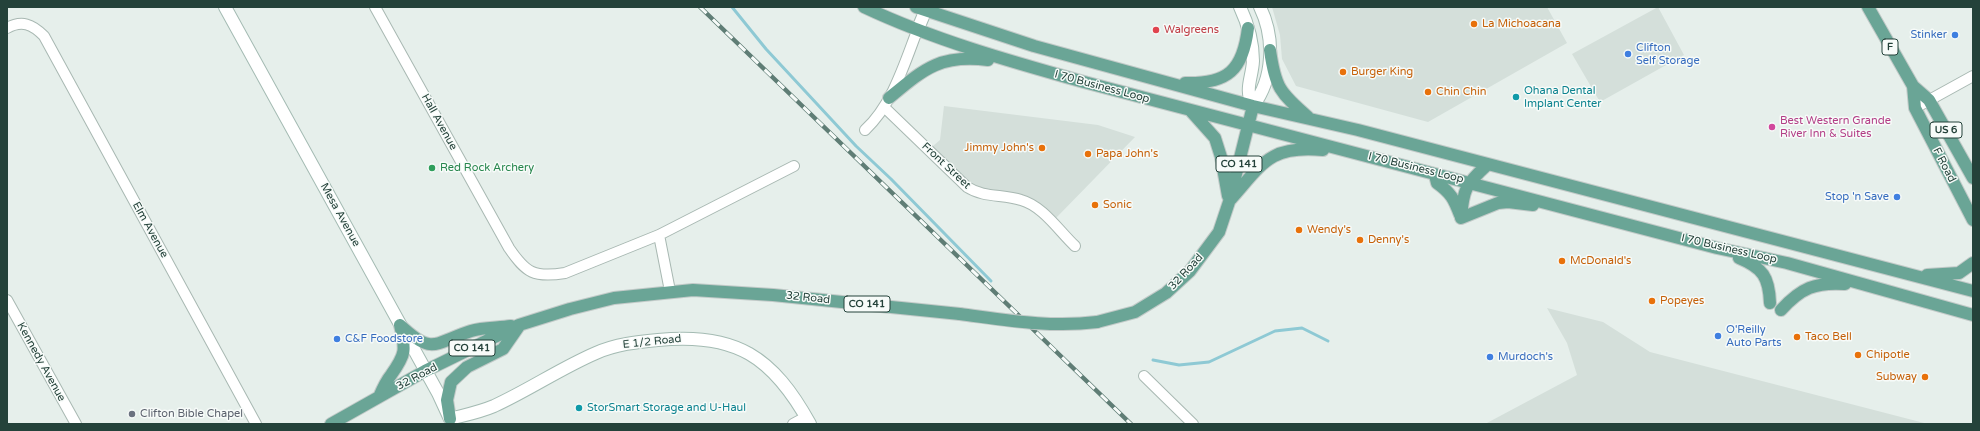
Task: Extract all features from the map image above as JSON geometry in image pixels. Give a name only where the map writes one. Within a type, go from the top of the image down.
[{"type":"main road","name":"I 70 Business Loop","points":[[864,7],[917,31],[1014,63],[1248,126],[1353,152],[1435,175],[1593,214],[1717,248],[1787,263],[1973,315]]},
{"type":"main road","name":"F Road","points":[[1868,7],[1912,86],[1929,100],[1973,178]]},
{"type":"main road","name":"I 70 Business Loop","points":[[923,8],[1034,46],[1253,106],[1310,119],[1973,291]]},
{"type":"main road","points":[[1160,80],[1204,83],[1213,82],[1226,76],[1236,68],[1242,58],[1248,28]]},
{"type":"main road","points":[[1270,50],[1274,76],[1281,91],[1310,119]]},
{"type":"main road","points":[[886,102],[923,70],[943,61],[970,58],[1014,63]]},
{"type":"main road","name":"F Road","points":[[1912,86],[1914,108],[1973,220]]},
{"type":"main road","name":"32 Road","points":[[331,424],[425,371],[519,325],[564,310],[601,301],[670,291],[693,290],[750,293],[960,314],[1044,325],[1067,325],[1097,322],[1135,312],[1151,303],[1178,283],[1219,232],[1229,202],[1253,106]]},
{"type":"main road","points":[[1190,110],[1209,130],[1219,147],[1229,202]]},
{"type":"main road","points":[[1229,202],[1262,163],[1278,153],[1302,149],[1353,152]]},
{"type":"main road","points":[[1461,218],[1468,182],[1487,165]]},
{"type":"main road","points":[[1435,175],[1437,183],[1452,196],[1461,218]]},
{"type":"main road","points":[[1461,218],[1489,206],[1508,202],[1593,214]]},
{"type":"main road","points":[[1717,248],[1748,262],[1763,273],[1768,283],[1770,303]]},
{"type":"main road","points":[[1894,270],[1929,275],[1951,275],[1966,269],[1973,263]]},
{"type":"main road","points":[[1781,310],[1801,292],[1814,286],[1824,284],[1872,286]]},
{"type":"main road","points":[[1961,312],[1973,319]]},
{"type":"main road","points":[[400,325],[419,341],[432,345],[441,344],[472,330],[519,325]]},
{"type":"main road","points":[[379,397],[390,376],[404,355],[404,341],[400,325]]},
{"type":"main road","points":[[451,422],[447,400],[451,382],[467,367],[503,349],[519,325]]},
{"type":"street","name":"Mesa Avenue","points":[[225,7],[400,325],[451,422]]},
{"type":"street","name":"Hall Avenue","points":[[375,7],[509,248],[521,266],[533,272],[549,276],[565,273],[659,235]]},
{"type":"street","name":"32 Road","points":[[1240,7],[1248,28],[1253,62],[1248,97],[1253,106],[1264,88],[1269,67],[1270,50],[1266,23],[1260,7]]},
{"type":"street","points":[[865,130],[873,122],[886,102],[917,31],[923,8]]},
{"type":"street","name":"Elm Avenue","points":[[7,28],[14,24],[26,23],[36,28],[44,36],[256,424]]},
{"type":"street","points":[[1914,108],[1973,76]]},
{"type":"street","name":"Front Street","points":[[886,102],[967,188],[975,193],[1010,197],[1031,204],[1040,210],[1075,246]]},
{"type":"street","points":[[670,291],[659,235],[794,166]]},
{"type":"street","name":"Kennedy Avenue","points":[[7,300],[76,424]]},
{"type":"street","name":"E 1/2 Road","points":[[451,422],[494,405],[582,360],[609,348],[634,342],[689,338],[726,343],[760,359],[783,382],[808,420]]},
{"type":"street","points":[[1144,376],[1193,424]]},
{"type":"street","points":[[793,424],[808,420]]},
{"type":"shaded area","points":[[1272,7],[1547,7],[1567,43],[1428,122],[1296,86],[1282,59],[1280,35]]},
{"type":"shaded area","name":"Clifton Self Storage","points":[[1658,7],[1684,55],[1600,102],[1572,54]]},
{"type":"shaded area","points":[[944,106],[1098,125],[1135,137],[1056,218],[1038,202],[1020,194],[978,187],[970,183],[933,146],[940,140]]},
{"type":"shaded area","points":[[1547,308],[1603,322],[1650,352],[1928,424],[1485,424],[1577,375],[1567,343]]},
{"type":"waterway","points":[[732,7],[766,49],[856,146],[891,179],[991,281]]},
{"type":"waterway","points":[[1153,360],[1179,365],[1209,362],[1275,331],[1302,328],[1328,341]]},
{"type":"railway","points":[[700,7],[1131,424]]},
{"type":"place","name":"La Michoacana","points":[[1474,24]]},
{"type":"place","name":"Walgreens","points":[[1156,30]]},
{"type":"place","name":"Stinker","points":[[1955,35]]},
{"type":"place","name":"Clifton Self Storage","points":[[1628,54]]},
{"type":"place","name":"Burger King","points":[[1343,72]]},
{"type":"place","name":"Chin Chin","points":[[1428,92]]},
{"type":"place","name":"Ohana Dental Implant Center","points":[[1516,97]]},
{"type":"place","name":"Best Western Grande River Inn & Suites","points":[[1772,127]]},
{"type":"place","name":"Jimmy John's","points":[[1042,148]]},
{"type":"place","name":"Papa John's","points":[[1088,154]]},
{"type":"place","name":"Red Rock Archery","points":[[432,168]]},
{"type":"place","name":"Stop 'n Save","points":[[1897,197]]},
{"type":"place","name":"Sonic","points":[[1095,205]]},
{"type":"place","name":"Wendy's","points":[[1299,230]]},
{"type":"place","name":"Denny's","points":[[1360,240]]},
{"type":"place","name":"McDonald's","points":[[1562,261]]},
{"type":"place","name":"Popeyes","points":[[1652,301]]},
{"type":"place","name":"O'Reilly Auto Parts","points":[[1718,336]]},
{"type":"place","name":"Taco Bell","points":[[1797,337]]},
{"type":"place","name":"C&F Foodstore","points":[[337,339]]},
{"type":"place","name":"Chipotle","points":[[1858,355]]},
{"type":"place","name":"Murdoch's","points":[[1490,357]]},
{"type":"place","name":"Subway","points":[[1925,377]]},
{"type":"place","name":"StorSmart Storage and U-Haul","points":[[579,408]]},
{"type":"place","name":"Clifton Bible Chapel","points":[[132,414]]}]
